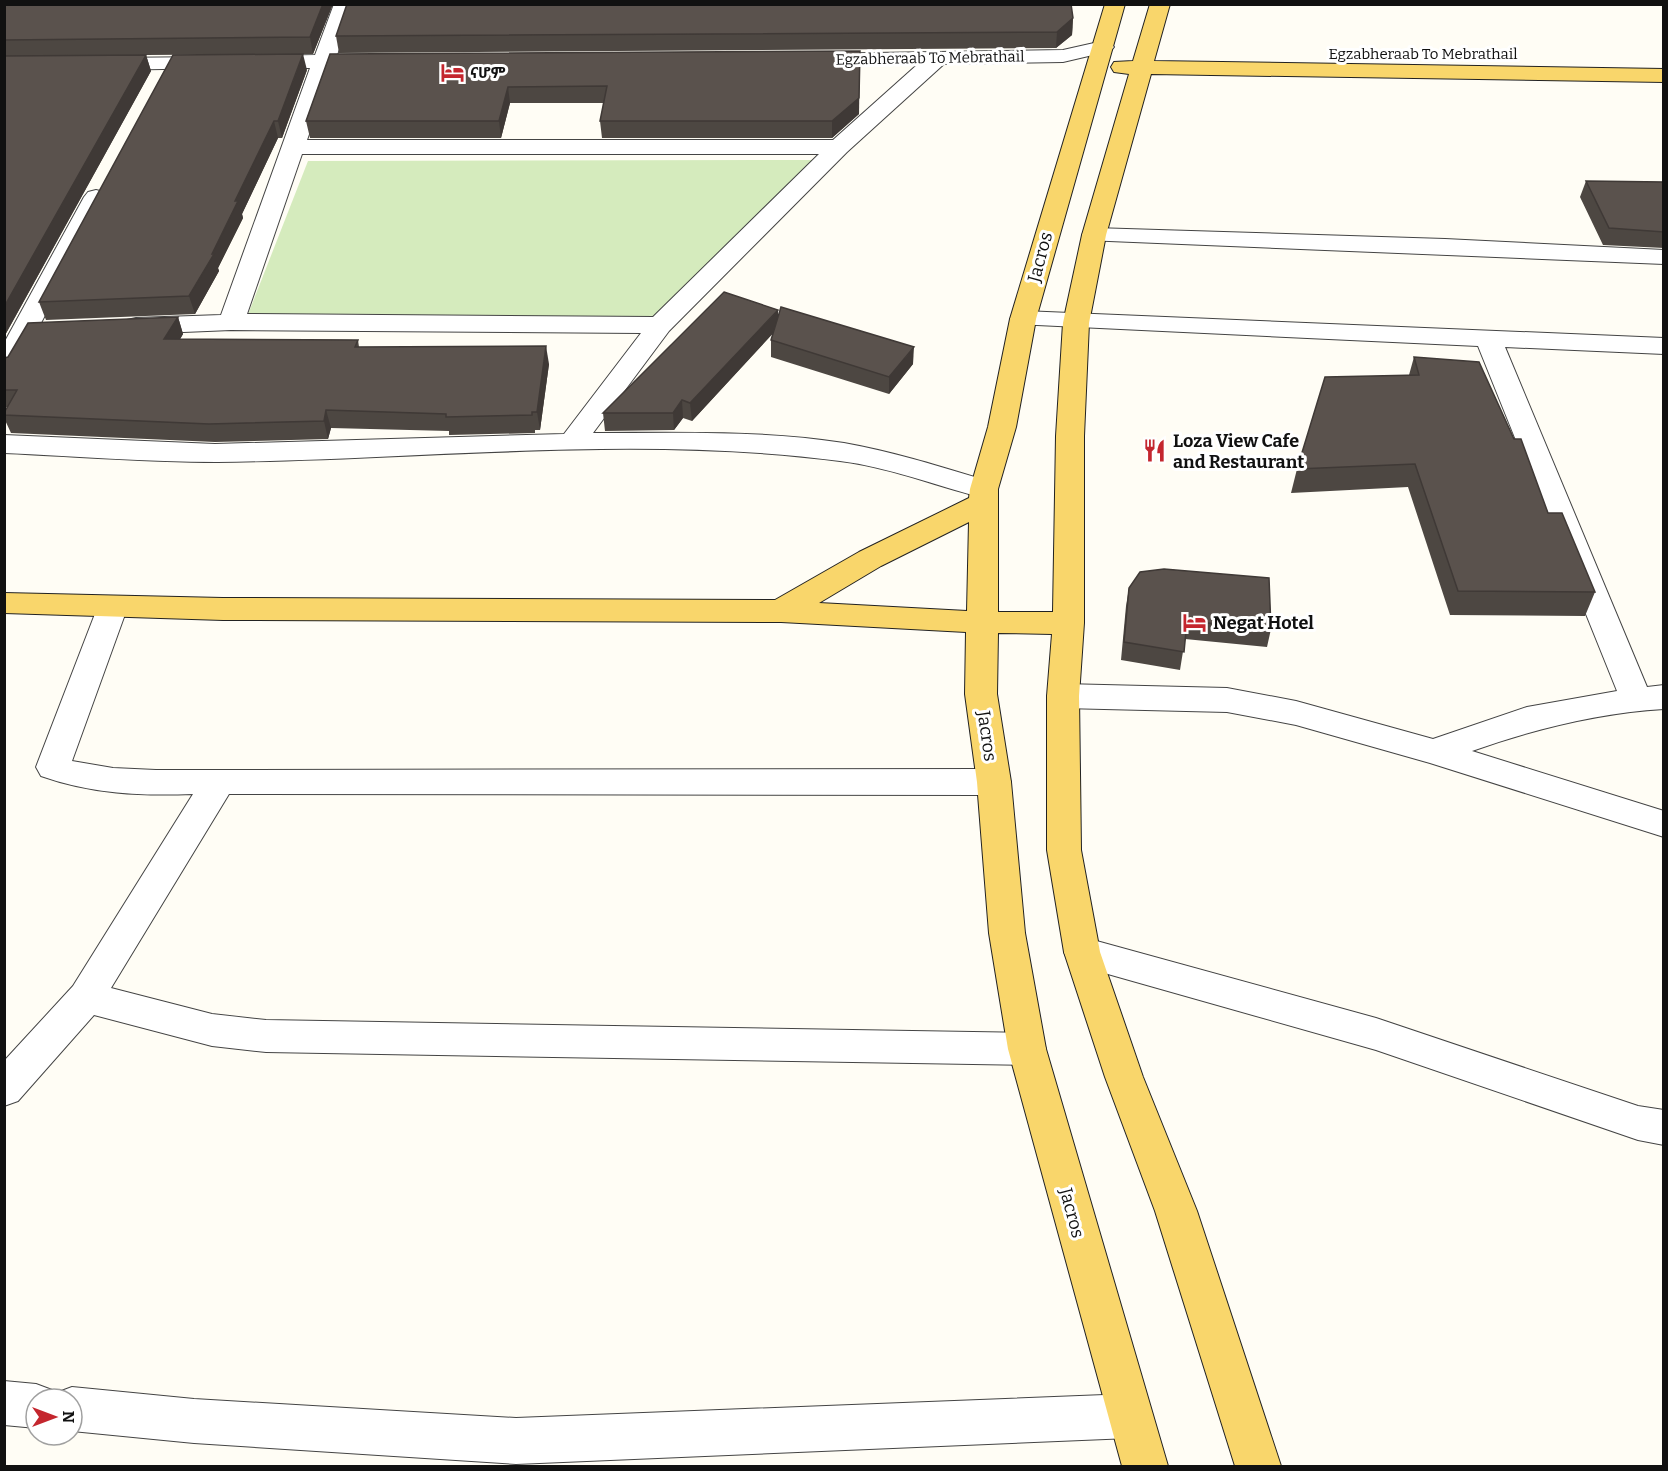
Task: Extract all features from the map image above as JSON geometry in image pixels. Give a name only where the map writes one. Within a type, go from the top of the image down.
[{"type":"main road","name":"Jacros","points":[[1115,4],[1023,319],[1002,427],[983,496],[981,694],[994,782],[1008,933],[1027,1049],[1145,1467]]},
{"type":"main road","points":[[1160,4],[1094,235],[1082,284],[1076,323],[1070,436],[1068,623],[1063,696],[1064,850],[1082,952],[1124,1077],[1176,1210],[1257,1467]]},
{"type":"main road","name":"Egzabheraab To Mebrathail","points":[[1145,58],[1283,53],[1664,57]]},
{"type":"main road","points":[[1100,56],[1664,76]]},
{"type":"main road","points":[[781,611],[983,496]]},
{"type":"main road","points":[[4,603],[113,606],[781,611],[980,622],[1068,623]]},
{"type":"street","points":[[231,322],[344,4]]},
{"type":"street","name":"Egzabheraab To Mebrathail","points":[[796,59],[1100,56]]},
{"type":"street","points":[[572,442],[660,325],[839,147],[938,58]]},
{"type":"street","points":[[88,64],[163,74],[325,62],[396,61]]},
{"type":"street","points":[[293,147],[839,147]]},
{"type":"street","points":[[4,368],[107,177]]},
{"type":"street","points":[[1094,235],[1445,246],[1664,257]]},
{"type":"street","points":[[1023,319],[1489,341],[1664,346]]},
{"type":"street","points":[[116,327],[231,322],[660,325]]},
{"type":"street","points":[[24,331],[58,329]]},
{"type":"street","points":[[1434,752],[1527,719],[1650,698],[1489,341]]},
{"type":"street","points":[[4,444],[226,453],[572,442],[743,442],[843,452],[895,463],[983,496]]},
{"type":"street","points":[[113,606],[62,737],[53,767],[70,775],[104,780],[219,781],[994,782]]},
{"type":"street","points":[[1063,696],[1227,700],[1296,713],[1434,752],[1664,824]]},
{"type":"street","points":[[4,1089],[86,997],[219,781]]},
{"type":"street","points":[[1082,952],[1376,1034],[1638,1123],[1664,1128]]},
{"type":"street","points":[[86,997],[212,1030],[266,1036],[1027,1049]]},
{"type":"street","points":[[4,1403],[24,1405]]},
{"type":"street","points":[[84,1410],[509,1454],[1130,1416]]},
{"type":"green space","points":[[816,160],[666,317],[247,317],[308,161]]},
{"type":"building","points":[[4,4],[323,4],[310,37],[4,40]]},
{"type":"building","points":[[347,4],[1071,4],[1073,18],[1057,32],[336,36]]},
{"type":"building","points":[[860,51],[859,98],[832,121],[600,121],[607,86],[508,87],[499,121],[306,121],[330,54]]},
{"type":"building","points":[[303,54],[278,121],[274,121],[235,201],[238,201],[212,254],[214,254],[189,296],[39,302],[173,55]]},
{"type":"building","points":[[146,55],[4,307],[4,56]]},
{"type":"building","points":[[1586,181],[1664,182],[1664,232],[1609,228]]},
{"type":"building","points":[[724,292],[778,310],[690,403],[682,400],[673,413],[603,413]]},
{"type":"building","points":[[781,307],[914,347],[889,377],[771,340]]},
{"type":"building","points":[[178,317],[164,339],[358,340],[355,347],[546,346],[537,412],[532,412],[532,415],[446,417],[446,414],[326,410],[324,421],[209,424],[4,415],[17,390],[4,390],[4,358],[8,357],[28,323]]},
{"type":"building","points":[[1414,357],[1479,362],[1514,439],[1521,439],[1548,513],[1562,513],[1595,592],[1458,591],[1415,464],[1297,469],[1325,377],[1419,375]]},
{"type":"building","name":"Negat Hotel","points":[[1164,569],[1269,578],[1271,629],[1187,621],[1184,652],[1124,642],[1129,588],[1140,572]]},
{"type":"place","name":"ናሆም","points":[[452,73]]},
{"type":"place","name":"Loza View Cafe and Restaurant","points":[[1155,451]]},
{"type":"place","name":"Negat Hotel","points":[[1195,623]]}]
